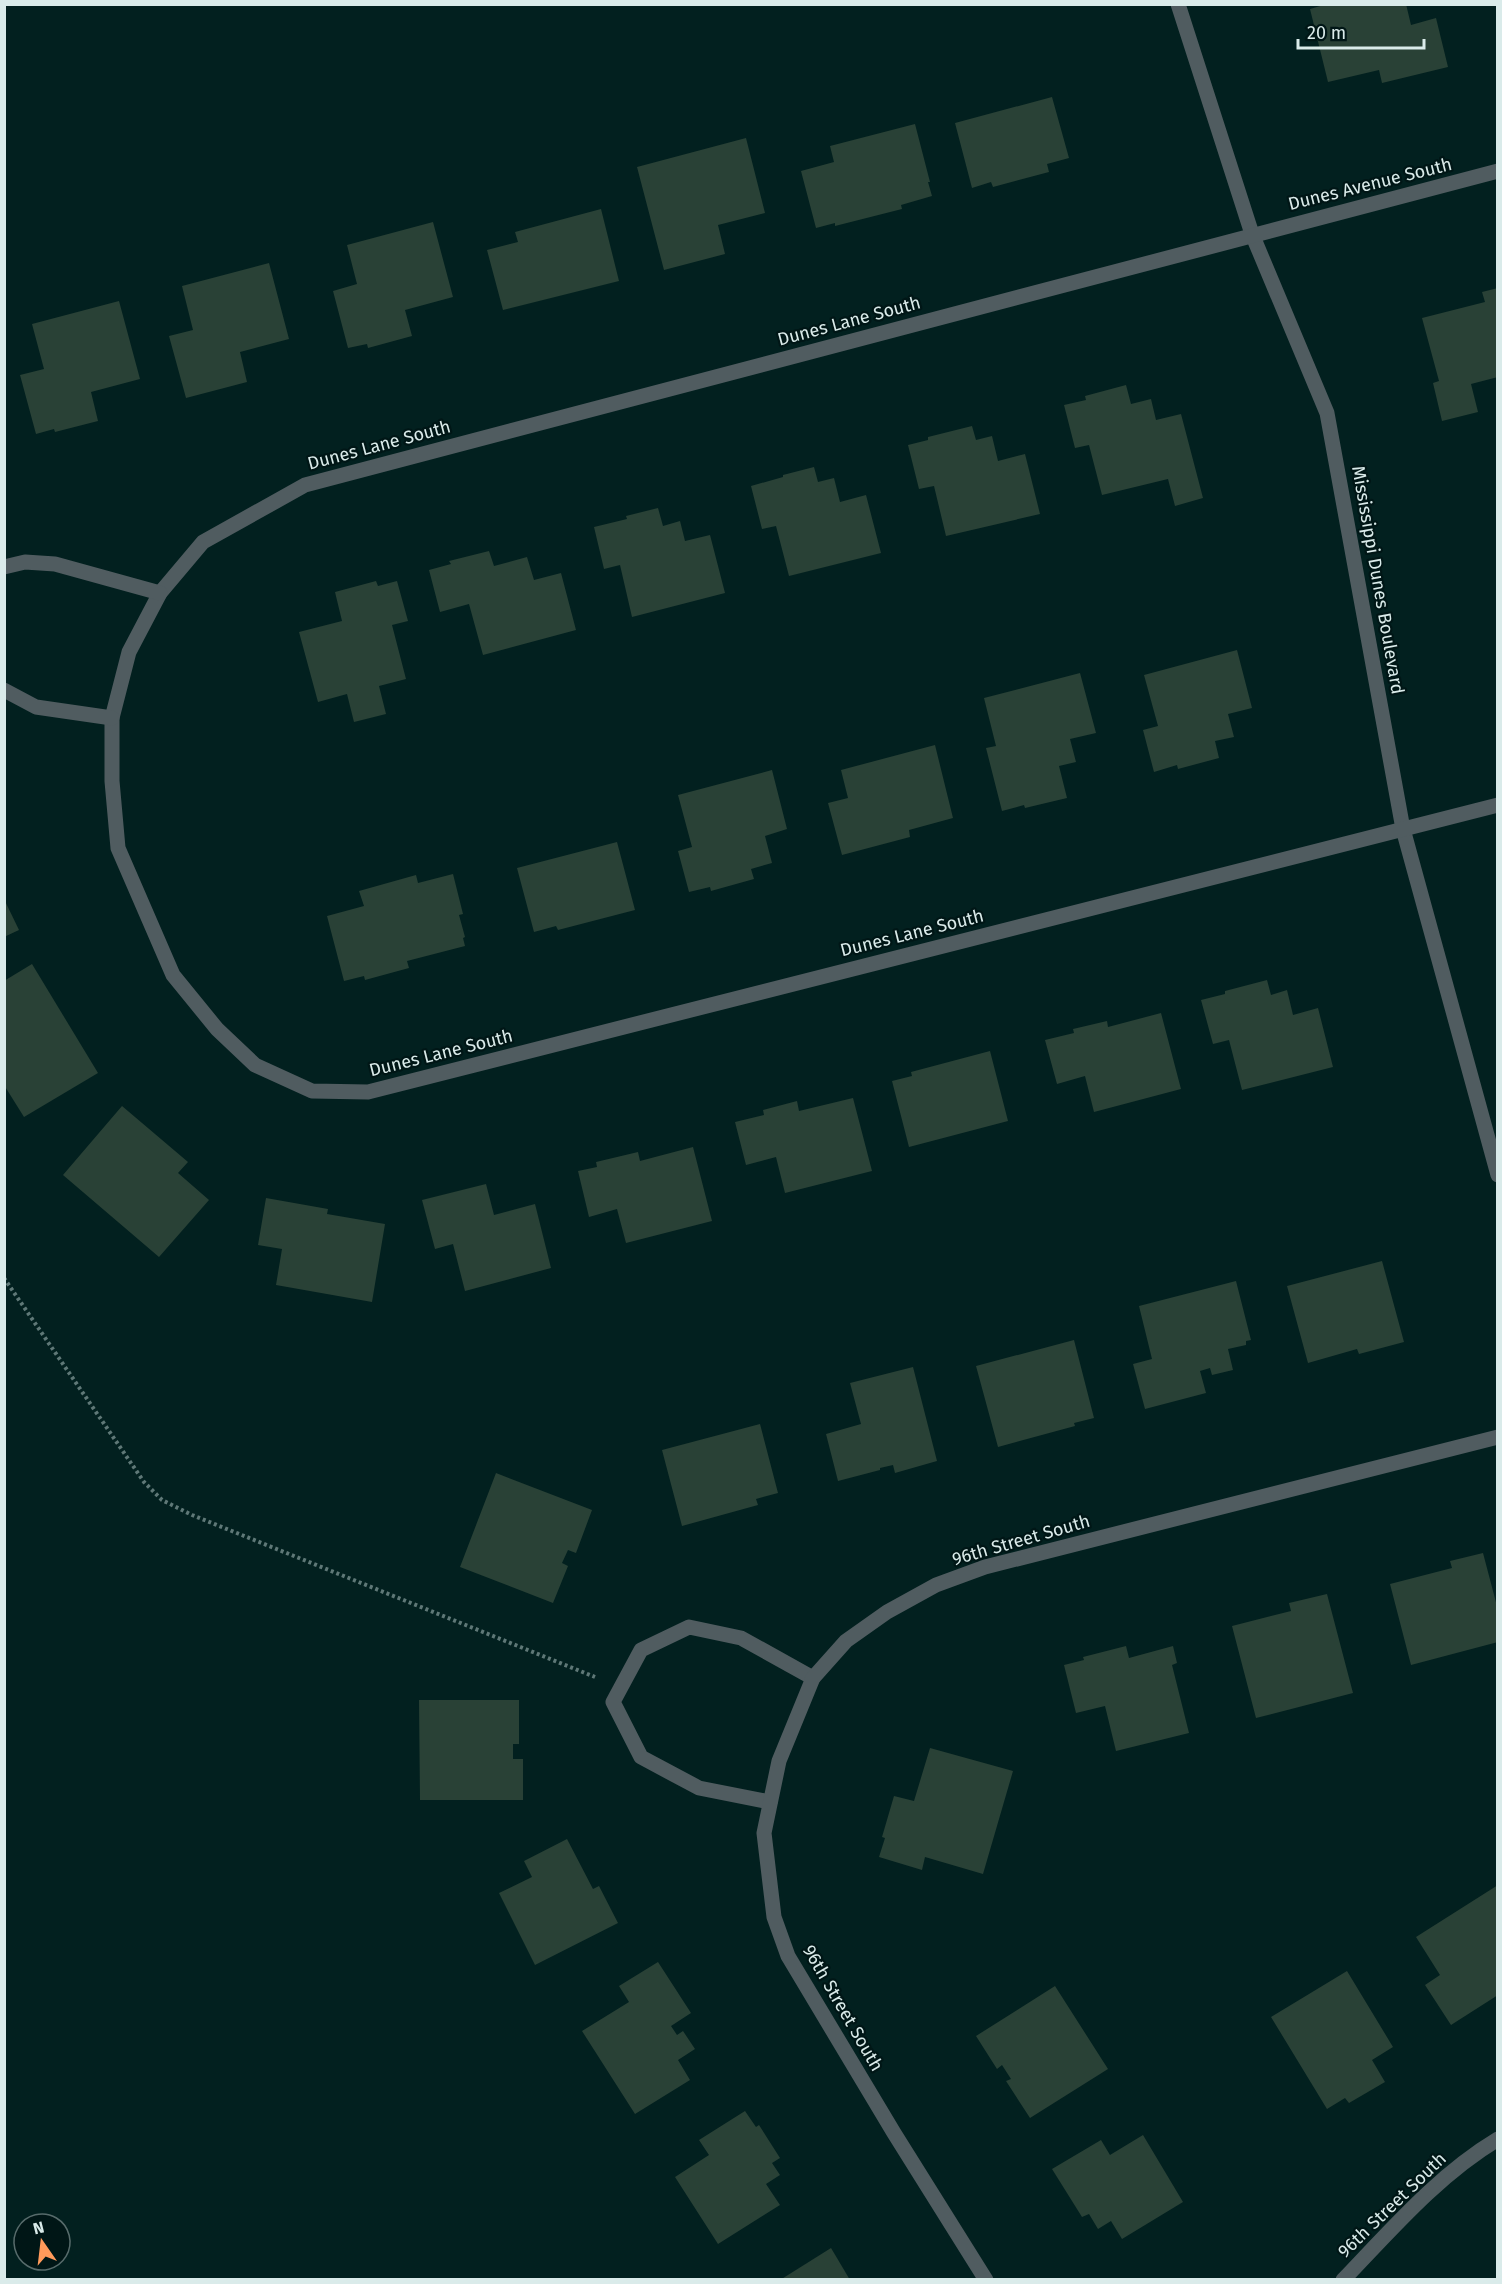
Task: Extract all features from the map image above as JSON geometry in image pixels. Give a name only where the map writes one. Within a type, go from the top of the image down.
[{"type":"street","name":"Mississippi Dunes Boulevard","points":[[1178,4],[1252,234],[1327,413],[1403,829],[1497,1175]]},
{"type":"street","name":"Dunes Avenue South","points":[[1252,234],[1497,171]]},
{"type":"street","name":"Dunes Lane South","points":[[1252,234],[305,485],[203,542],[160,592],[129,652],[112,718],[112,781],[118,848],[145,914],[173,975],[217,1029],[255,1065],[312,1091],[368,1092],[1497,805]]},
{"type":"street","points":[[4,567],[25,562],[55,564],[160,592]]},
{"type":"street","points":[[4,690],[36,707],[112,718]]},
{"type":"street","name":"96th Street South","points":[[986,2280],[894,2133],[788,1956],[774,1917],[764,1833],[779,1761],[813,1678],[846,1641],[886,1612],[936,1585],[985,1567],[1497,1437]]},
{"type":"street","points":[[770,1802],[699,1788],[641,1757],[613,1702],[641,1650],[689,1627],[741,1638],[813,1678]]},
{"type":"street","name":"96th Street South","points":[[1343,2280],[1428,2193],[1483,2147],[1497,2139]]},
{"type":"path","points":[[4,1278],[144,1482],[162,1500],[192,1515],[621,1687]]},
{"type":"building","points":[[1327,4],[1406,4],[1411,25],[1436,18],[1448,67],[1382,83],[1379,70],[1328,82],[1310,9]]},
{"type":"building","points":[[1052,97],[1069,158],[1047,164],[1049,172],[993,187],[991,182],[972,188],[955,123]]},
{"type":"building","points":[[915,124],[932,196],[901,205],[902,209],[835,226],[835,223],[816,228],[801,171],[834,162],[830,146]]},
{"type":"building","points":[[746,138],[765,213],[718,225],[725,254],[664,270],[637,167]]},
{"type":"building","points":[[601,209],[619,281],[503,310],[487,250],[518,242],[515,232]]},
{"type":"building","points":[[433,222],[453,297],[405,310],[412,336],[368,348],[367,344],[348,348],[333,291],[357,284],[347,245]]},
{"type":"building","points":[[269,263],[289,339],[240,352],[247,382],[186,398],[169,336],[193,330],[182,286]]},
{"type":"building","points":[[1498,288],[1498,377],[1471,384],[1478,412],[1442,421],[1433,383],[1439,381],[1422,318],[1485,302],[1482,292]]},
{"type":"building","points":[[119,301],[140,379],[91,392],[98,421],[55,432],[54,429],[36,434],[20,375],[44,369],[32,324]]},
{"type":"building","points":[[1126,385],[1131,404],[1151,399],[1156,420],[1181,414],[1203,498],[1175,506],[1168,479],[1102,495],[1089,445],[1075,448],[1064,405],[1086,400],[1085,396]]},
{"type":"building","points":[[972,426],[976,440],[992,436],[998,461],[1025,454],[1040,514],[946,536],[934,486],[919,489],[908,445],[928,440],[928,437]]},
{"type":"building","points":[[814,467],[818,482],[834,478],[840,502],[866,495],[881,553],[789,576],[776,526],[762,529],[751,486]]},
{"type":"building","points":[[658,508],[663,526],[680,521],[685,541],[710,535],[725,593],[632,617],[620,565],[604,569],[594,527]]},
{"type":"building","points":[[489,551],[494,566],[527,557],[534,580],[561,573],[576,630],[483,655],[469,604],[440,612],[429,570],[451,564],[449,561]]},
{"type":"building","points":[[376,581],[378,586],[397,581],[408,621],[392,625],[406,679],[379,686],[386,714],[354,722],[347,694],[318,702],[299,632],[342,621],[335,592]]},
{"type":"building","points":[[1237,650],[1252,708],[1228,714],[1234,737],[1215,741],[1219,758],[1178,769],[1177,765],[1154,772],[1143,730],[1158,726],[1144,675]]},
{"type":"building","points":[[1080,673],[1096,733],[1070,739],[1076,762],[1059,766],[1067,798],[1002,811],[986,748],[996,746],[984,698]]},
{"type":"building","points":[[935,745],[953,818],[909,830],[910,837],[842,855],[828,803],[848,798],[841,770]]},
{"type":"building","points":[[772,770],[787,829],[765,836],[772,863],[751,869],[754,879],[711,891],[710,887],[689,892],[678,851],[692,847],[678,795]]},
{"type":"building","points":[[617,842],[635,910],[558,930],[556,926],[534,932],[517,868]]},
{"type":"building","points":[[453,874],[463,914],[459,915],[465,946],[407,961],[409,968],[365,980],[364,976],[344,981],[327,916],[364,906],[359,891],[416,875],[418,883]]},
{"type":"building","points":[[4,899],[19,930],[4,937]]},
{"type":"building","points":[[32,964],[98,1073],[24,1117],[4,1085],[4,981]]},
{"type":"building","points":[[1267,980],[1271,995],[1287,990],[1293,1015],[1318,1008],[1333,1067],[1242,1090],[1229,1040],[1213,1044],[1201,1000]]},
{"type":"building","points":[[1161,1013],[1181,1089],[1094,1112],[1085,1076],[1057,1084],[1045,1040],[1074,1033],[1073,1029],[1107,1021],[1108,1027]]},
{"type":"building","points":[[990,1051],[1008,1121],[909,1147],[892,1081],[912,1076],[911,1072]]},
{"type":"building","points":[[853,1098],[872,1171],[785,1193],[776,1157],[746,1165],[735,1122],[764,1115],[763,1110],[797,1101],[799,1111]]},
{"type":"building","points":[[122,1106],[188,1162],[178,1173],[209,1200],[159,1257],[63,1175]]},
{"type":"building","points":[[693,1147],[712,1221],[626,1243],[617,1209],[589,1217],[578,1171],[597,1167],[596,1162],[638,1152],[640,1161]]},
{"type":"building","points":[[486,1184],[494,1215],[535,1204],[551,1268],[465,1291],[453,1244],[435,1249],[422,1200]]},
{"type":"building","points":[[266,1198],[328,1209],[327,1214],[385,1224],[372,1302],[276,1285],[282,1249],[258,1245]]},
{"type":"building","points":[[1382,1261],[1404,1342],[1359,1354],[1357,1349],[1308,1363],[1287,1286]]},
{"type":"building","points":[[1236,1281],[1251,1340],[1246,1341],[1246,1345],[1228,1349],[1233,1370],[1212,1375],[1210,1368],[1200,1371],[1206,1393],[1145,1409],[1133,1364],[1152,1359],[1139,1306]]},
{"type":"building","points":[[1074,1340],[1094,1418],[1074,1423],[1075,1426],[998,1447],[976,1366]]},
{"type":"building","points":[[913,1367],[937,1461],[895,1473],[893,1465],[838,1481],[826,1434],[861,1424],[850,1383]]},
{"type":"building","points":[[760,1424],[778,1493],[756,1499],[758,1505],[682,1526],[662,1450]]},
{"type":"building","points":[[496,1473],[592,1510],[576,1553],[568,1550],[562,1563],[568,1566],[553,1603],[460,1567]]},
{"type":"building","points":[[1483,1553],[1498,1610],[1498,1642],[1411,1665],[1390,1584],[1452,1568],[1450,1561]]},
{"type":"building","points":[[1327,1594],[1353,1693],[1256,1718],[1232,1626],[1291,1611],[1289,1603]]},
{"type":"building","points":[[1126,1646],[1129,1658],[1173,1646],[1177,1663],[1172,1665],[1189,1733],[1116,1751],[1105,1706],[1076,1713],[1064,1665],[1084,1660],[1083,1657]]},
{"type":"building","points":[[419,1700],[519,1700],[519,1744],[513,1744],[513,1759],[523,1759],[523,1800],[420,1800]]},
{"type":"building","points":[[930,1748],[1013,1771],[983,1874],[925,1857],[922,1870],[879,1857],[885,1838],[882,1837],[894,1796],[914,1801]]},
{"type":"building","points":[[567,1839],[593,1889],[599,1886],[618,1923],[535,1965],[499,1893],[532,1877],[524,1861]]},
{"type":"building","points":[[1498,1885],[1498,1995],[1451,2025],[1425,1985],[1440,1975],[1416,1937]]},
{"type":"building","points":[[658,1962],[691,2013],[671,2026],[677,2035],[683,2031],[695,2049],[678,2060],[690,2080],[635,2114],[582,2031],[629,2002],[619,1986]]},
{"type":"building","points":[[1347,1971],[1393,2047],[1372,2060],[1385,2082],[1349,2103],[1345,2098],[1327,2109],[1271,2017]]},
{"type":"building","points":[[1055,1986],[1108,2069],[1030,2118],[1006,2081],[1011,2079],[1002,2065],[997,2069],[976,2036]]},
{"type":"building","points":[[745,2111],[756,2127],[759,2125],[780,2158],[772,2163],[780,2175],[766,2184],[780,2205],[718,2244],[675,2177],[709,2155],[699,2140]]},
{"type":"building","points":[[1143,2135],[1183,2202],[1122,2239],[1111,2221],[1098,2229],[1089,2214],[1082,2217],[1052,2169],[1101,2140],[1110,2155]]},
{"type":"building","points":[[831,2248],[850,2280],[780,2280]]}]
